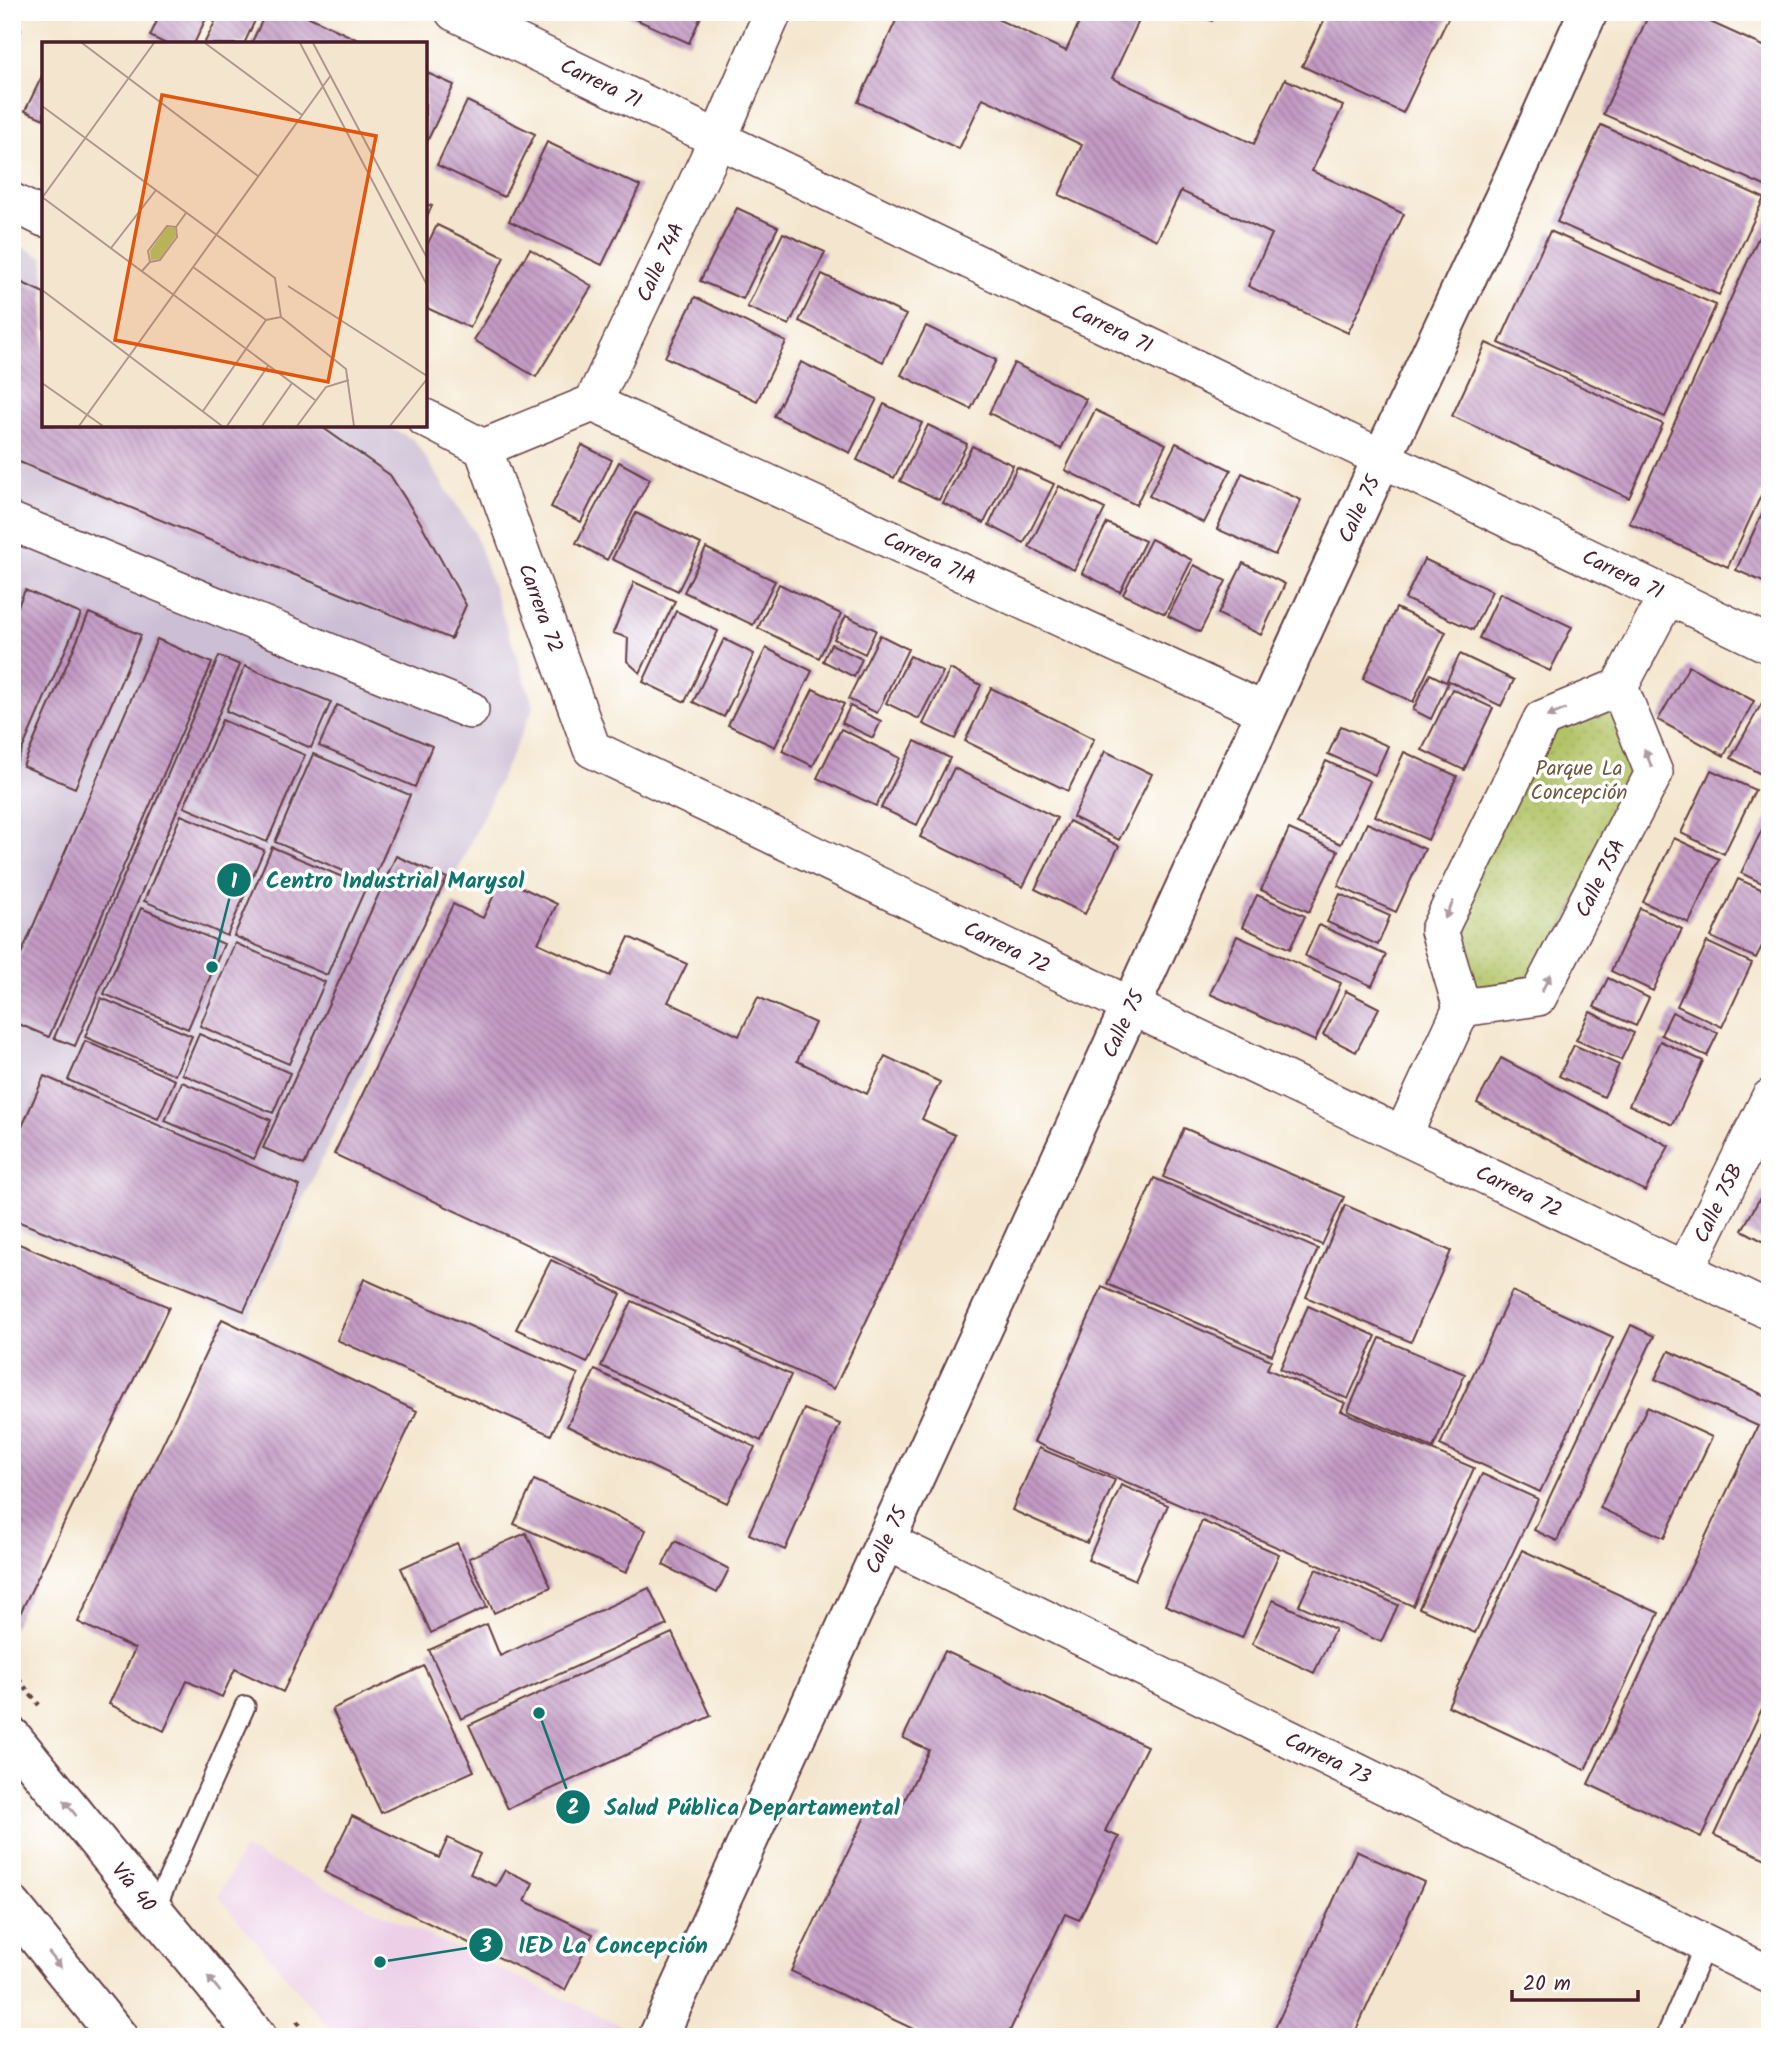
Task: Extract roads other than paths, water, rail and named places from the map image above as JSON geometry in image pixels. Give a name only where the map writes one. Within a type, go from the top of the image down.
[{"type":"main road","name":"Calle 75","points":[[658,2037],[1588,12]]},
{"type":"main road","name":"Vía 40","points":[[12,1737],[257,2037]]},
{"type":"main road","points":[[12,1906],[118,2037]]},
{"type":"street","name":"Carrera 71","points":[[454,12],[510,24],[718,139],[1770,645]]},
{"type":"street","name":"Calle 74A","points":[[593,403],[718,139],[773,12]]},
{"type":"street","points":[[12,202],[42,217]]},
{"type":"street","points":[[427,419],[483,448],[593,403]]},
{"type":"street","name":"Carrera 71A","points":[[593,403],[1266,712]]},
{"type":"street","name":"Carrera 72","points":[[483,448],[592,749],[1770,1311]]},
{"type":"street","points":[[12,522],[470,710]]},
{"type":"street","points":[[1403,1135],[1462,1008],[1439,930],[1542,719],[1619,687],[1667,596]]},
{"type":"street","name":"Calle 75A","points":[[1462,1008],[1538,997],[1654,773],[1619,687]]},
{"type":"street","name":"Calle 75B","points":[[1685,1270],[1770,1098]]},
{"type":"street","name":"Carrera 73","points":[[886,1541],[1770,1975]]},
{"type":"lane","points":[[154,1911],[245,1706]]},
{"type":"lane","points":[[1666,2037],[1706,1943]]},
{"type":"place","name":"Centro Industrial Marysol","points":[[212,967]]},
{"type":"place","name":"Salud Pública Departamental","points":[[539,1713]]},
{"type":"place","name":"IED La Concepción","points":[[380,1962]]},
{"type":"park label","name":"Parque La Concepción","points":[[1579,780]]}]
